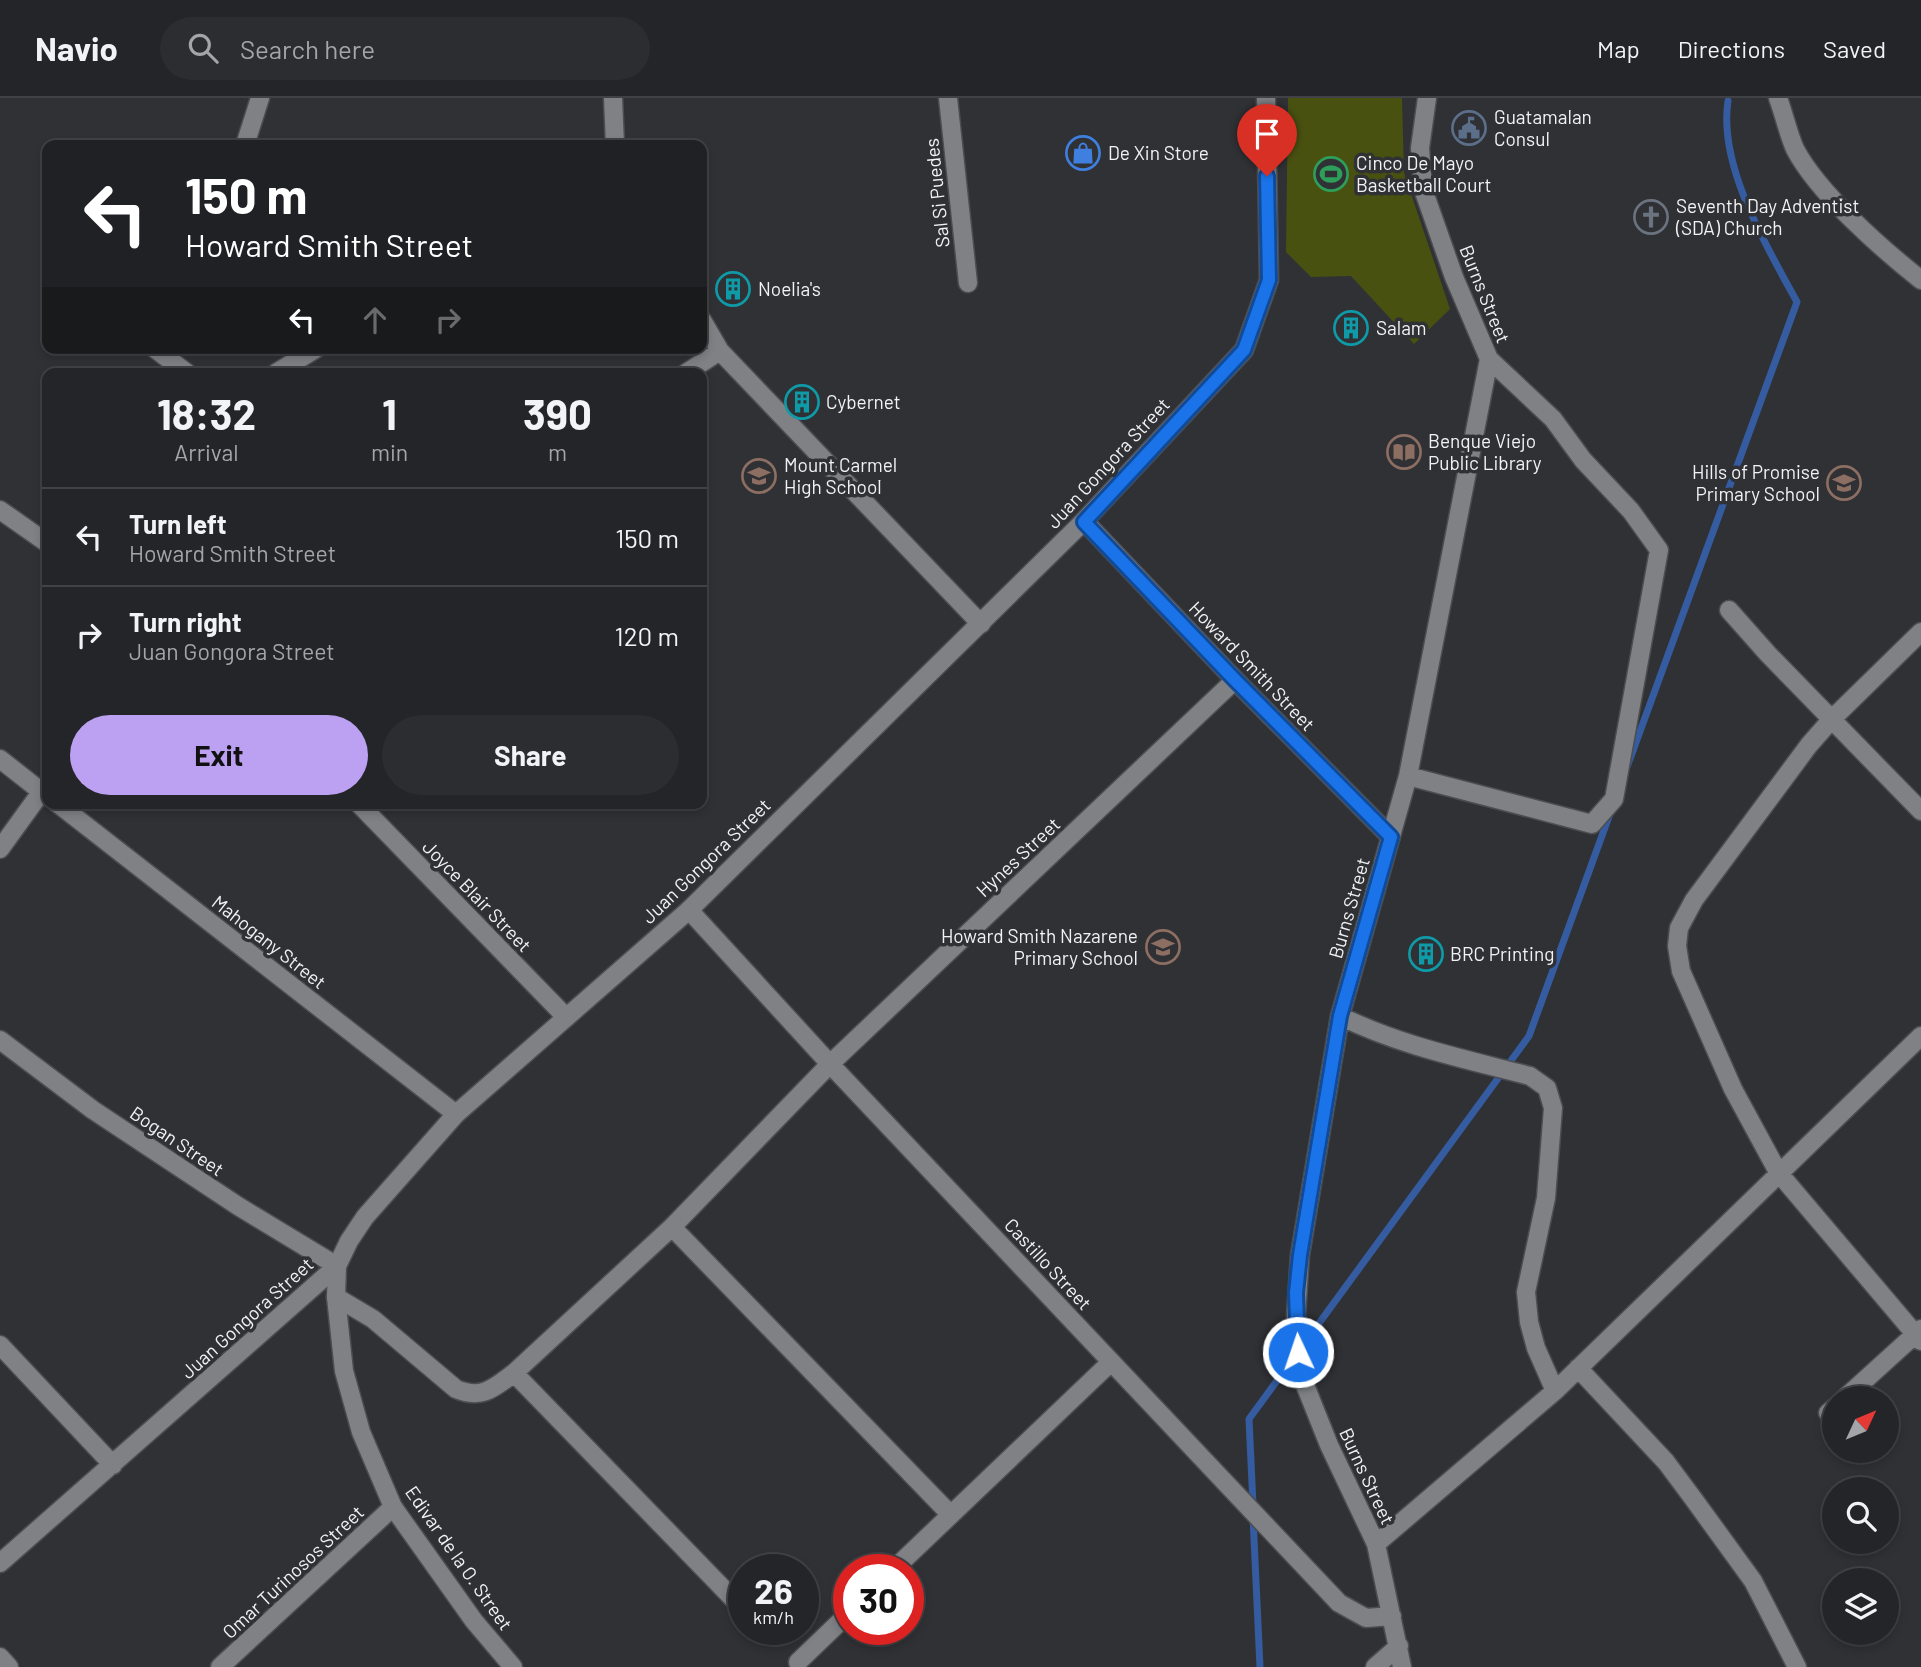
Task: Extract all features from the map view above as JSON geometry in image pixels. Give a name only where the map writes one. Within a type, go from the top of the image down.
[{"type":"street","points":[[246,140],[260,98]]},
{"type":"street","points":[[613,98],[615,140]]},
{"type":"street","name":"Sal Si Puedes","points":[[948,98],[968,283]]},
{"type":"street","name":"Juan Gongora Street","points":[[0,1563],[337,1266],[365,1217],[456,1114],[689,910],[1084,522],[1244,350],[1269,280],[1266,98]]},
{"type":"street","name":"Burns Street","points":[[1402,1667],[1376,1544],[1329,1445],[1305,1385],[1298,1352],[1296,1305],[1300,1255],[1340,1016],[1408,776],[1489,359],[1454,277],[1423,189],[1420,148],[1427,98]]},
{"type":"street","points":[[1778,98],[1795,148],[1812,174],[1831,198],[1921,280]]},
{"type":"street","points":[[707,329],[720,351],[981,624]]},
{"type":"street","points":[[694,368],[720,351]]},
{"type":"street","points":[[162,354],[180,368]]},
{"type":"street","points":[[284,368],[307,354]]},
{"type":"street","points":[[1408,776],[1592,824],[1614,799],[1659,550],[1631,511],[1583,460],[1553,419],[1489,359]]},
{"type":"street","points":[[0,510],[42,539]]},
{"type":"street","name":"Howard Smith Street","points":[[1084,522],[1235,680],[1391,837]]},
{"type":"street","points":[[1729,610],[1831,720],[1921,811]]},
{"type":"street","points":[[1859,1386],[1919,1335],[1779,1172],[1732,1089],[1681,971],[1677,946],[1679,928],[1694,900],[1809,746],[1831,720],[1921,632]]},
{"type":"street","name":"Hynes Street","points":[[335,1297],[373,1319],[440,1378],[457,1389],[470,1395],[493,1390],[672,1227],[830,1064],[1235,680]]},
{"type":"street","points":[[0,759],[42,791]]},
{"type":"street","points":[[0,849],[42,797]]},
{"type":"street","name":"Mahogany Street","points":[[65,809],[456,1114]]},
{"type":"street","name":"Joyce Blair Street","points":[[364,809],[566,1017]]},
{"type":"street","name":"Castillo Street","points":[[689,910],[830,1064],[1339,1603],[1366,1618],[1392,1616]]},
{"type":"street","points":[[1340,1016],[1404,1043],[1530,1076],[1547,1088],[1553,1108],[1546,1198],[1526,1292],[1532,1335],[1555,1391]]},
{"type":"street","points":[[1376,1544],[1555,1391],[1921,1036]]},
{"type":"street","name":"Bogan Street","points":[[0,1040],[93,1110],[238,1206],[337,1266]]},
{"type":"street","points":[[672,1227],[950,1514]]},
{"type":"street","name":"Edivar de la O. Street","points":[[337,1266],[335,1297],[344,1371],[361,1432],[393,1507],[474,1621],[513,1667]]},
{"type":"street","points":[[0,1345],[113,1465]]},
{"type":"street","points":[[909,1554],[1111,1362]]},
{"type":"street","points":[[1578,1368],[1666,1462],[1695,1501],[1753,1581],[1797,1667]]},
{"type":"street","points":[[514,1373],[728,1593]]},
{"type":"street","name":"Omar Turinosos Street","points":[[220,1667],[393,1507]]},
{"type":"street","points":[[798,1662],[833,1628]]},
{"type":"street","points":[[1375,1667],[1399,1646]]},
{"type":"street","points":[[0,1657],[9,1667]]},
{"type":"green space","points":[[1288,98],[1402,98],[1404,173],[1450,309],[1414,344],[1351,276],[1311,277],[1286,252]]},
{"type":"waterway","points":[[1627,767],[1797,302],[1759,231],[1738,179],[1730,152],[1728,101]]},
{"type":"waterway","points":[[1253,1505],[1249,1419],[1529,1036],[1611,811]]},
{"type":"waterway","points":[[1253,1517],[1260,1667]]},
{"type":"place","name":"Guatamalan Consul","points":[[1469,128]]},
{"type":"place","name":"De Xin Store","points":[[1083,153]]},
{"type":"place","name":"Cinco De Mayo Basketball Court","points":[[1331,174]]},
{"type":"place","name":"Seventh Day Adventist (SDA) Church","points":[[1651,217]]},
{"type":"place","name":"Noelia's","points":[[733,289]]},
{"type":"place","name":"Salam","points":[[1351,328]]},
{"type":"place","name":"Cybernet","points":[[802,402]]},
{"type":"place","name":"Benque Viejo Public Library","points":[[1404,452]]},
{"type":"place","name":"Mount Carmel High School","points":[[759,476]]},
{"type":"place","name":"Hills of Promise Primary School","points":[[1844,483]]},
{"type":"place","name":"Howard Smith Nazarene Primary School","points":[[1163,947]]},
{"type":"place","name":"BRC Printing","points":[[1426,954]]},
{"type":"route","points":[[1267,176],[1269,280],[1244,350],[1084,522],[1235,680],[1391,837],[1340,1016],[1300,1255],[1296,1293],[1298,1352]]}]
